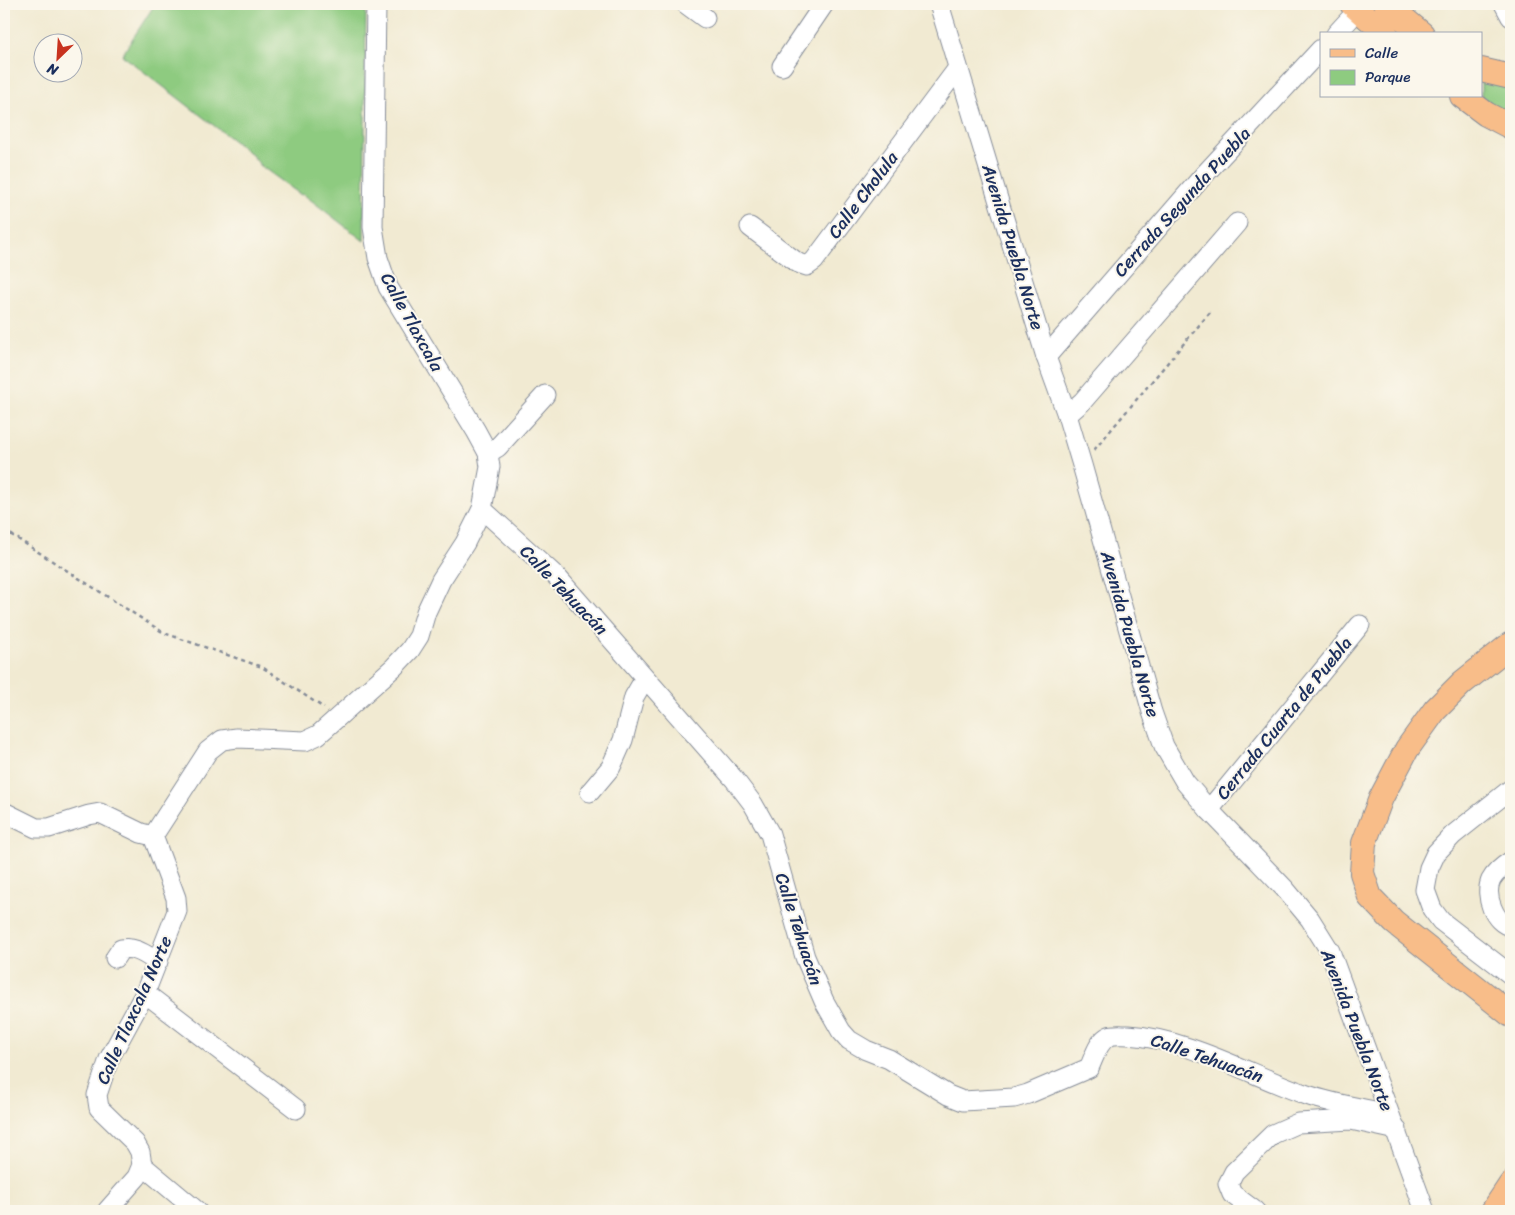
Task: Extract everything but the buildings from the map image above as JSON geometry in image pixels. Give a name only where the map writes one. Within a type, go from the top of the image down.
[{"type":"main road","points":[[1386,4],[1420,32]]},
{"type":"main road","points":[[1355,7],[1384,32]]},
{"type":"main road","points":[[1465,98],[1486,114],[1511,127]]},
{"type":"main road","points":[[1511,644],[1448,696],[1435,710],[1407,749],[1381,798],[1364,843],[1362,873],[1370,897],[1394,922],[1511,1014]]},
{"type":"main road","points":[[1492,1211],[1511,1184]]},
{"type":"street","name":"Calle Tlaxcala","points":[[376,4],[373,227],[378,258],[388,287],[488,452],[490,467],[482,509]]},
{"type":"street","points":[[686,4],[704,18]]},
{"type":"street","points":[[782,66],[824,4]]},
{"type":"street","name":"Avenida Puebla Norte","points":[[939,4],[1046,357],[1067,415],[1164,746],[1185,782],[1298,904],[1330,951],[1425,1211]]},
{"type":"street","points":[[1504,4],[1511,16]]},
{"type":"street","points":[[1337,32],[1355,7]]},
{"type":"street","name":"Cerrada Segunda Puebla","points":[[1046,357],[1202,176],[1320,50]]},
{"type":"street","name":"Calle Cholula","points":[[750,227],[798,263],[807,266],[814,261],[958,68]]},
{"type":"street","points":[[1067,415],[1082,402],[1236,223]]},
{"type":"street","points":[[488,452],[498,447],[545,395]]},
{"type":"street","points":[[4,812],[36,828],[49,828],[100,813],[141,833],[153,836],[208,751],[222,740],[237,738],[305,740],[318,735],[394,667],[410,650],[419,636],[426,612],[441,580],[465,543],[482,509]]},
{"type":"street","name":"Calle Tehuacán","points":[[482,509],[556,577],[734,779],[753,804],[770,834],[798,935],[824,1001],[849,1040],[866,1050],[890,1059],[948,1095],[963,1101],[973,1102],[1014,1098],[1028,1094],[1089,1068],[1100,1044],[1108,1036],[1146,1036],[1217,1058],[1308,1095],[1393,1122]]},
{"type":"street","name":"Cerrada Cuarta de Puebla","points":[[1209,810],[1360,625]]},
{"type":"street","points":[[590,792],[611,767],[623,740],[634,697],[645,678]]},
{"type":"street","points":[[1511,789],[1453,835],[1436,853],[1429,868],[1426,890],[1432,909],[1440,921],[1511,975]]},
{"type":"street","name":"Calle Tlaxcala Norte","points":[[142,1165],[140,1152],[135,1143],[99,1108],[97,1094],[109,1059],[145,993],[177,911],[176,898],[153,836]]},
{"type":"street","points":[[1511,861],[1499,870],[1491,881],[1489,892],[1491,904],[1498,919],[1511,926]]},
{"type":"street","points":[[115,958],[121,949],[128,947],[158,962]]},
{"type":"street","points":[[145,993],[296,1109]]},
{"type":"street","points":[[1255,1211],[1232,1194],[1228,1184],[1234,1172],[1273,1134],[1298,1123],[1335,1120],[1393,1122]]},
{"type":"street","points":[[107,1211],[137,1177],[142,1165],[197,1211]]},
{"type":"path","points":[[1082,465],[1212,310]]},
{"type":"path","points":[[4,530],[164,633],[262,667],[338,718]]},
{"type":"green space","points":[[155,4],[366,4],[364,241],[303,194],[301,195],[261,166],[251,154],[122,55]]},
{"type":"green space","points":[[1482,77],[1511,84],[1511,117],[1482,97]]}]
